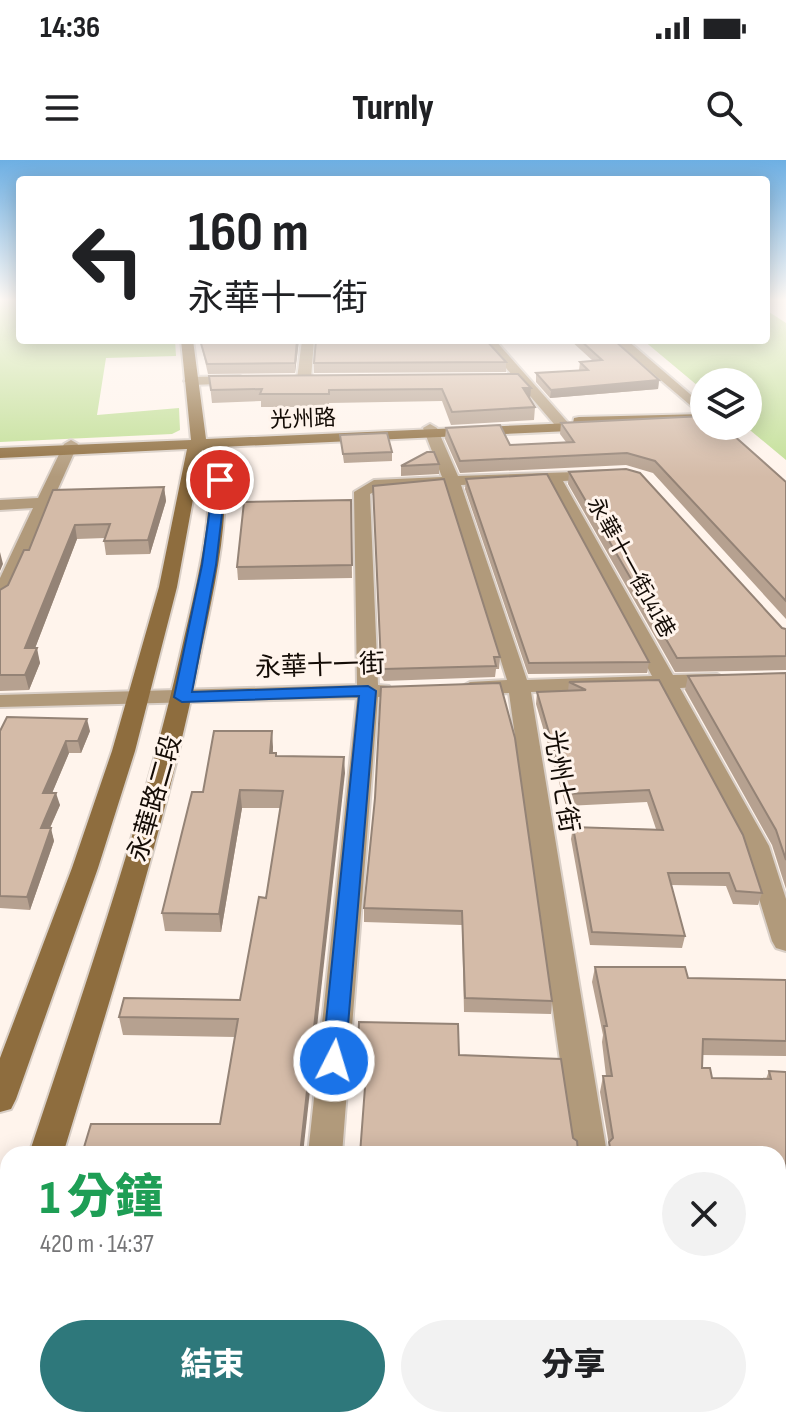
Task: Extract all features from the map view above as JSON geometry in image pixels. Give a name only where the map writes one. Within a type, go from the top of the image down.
[{"type":"street","name":"永華路二段","points":[[0,1099],[78,891],[141,698],[183,525],[192,453],[199,441],[189,358]]},
{"type":"street","points":[[303,379],[306,358]]},
{"type":"street","points":[[501,358],[515,379],[562,425]]},
{"type":"street","points":[[640,358],[690,404]]},
{"type":"street","points":[[191,381],[261,380]]},
{"type":"street","name":"光州路","points":[[0,450],[690,418]]},
{"type":"street","name":"光州七街","points":[[432,431],[452,481],[519,686],[589,1146]]},
{"type":"street","name":"永華路二段","points":[[49,1146],[93,1005],[182,697],[209,565],[220,480],[216,451],[199,441]]},
{"type":"street","points":[[0,598],[70,447]]},
{"type":"street","points":[[326,1146],[368,691],[362,492],[374,485],[626,473]]},
{"type":"street","name":"永華十一街141巷","points":[[553,476],[756,846],[786,941]]},
{"type":"street","points":[[0,505],[45,503]]},
{"type":"street","points":[[444,689],[742,679]]},
{"type":"street","name":"永華十一街","points":[[0,701],[398,690]]},
{"type":"green space","points":[[0,358],[106,358],[97,415],[179,408],[180,430],[172,434],[0,442]]},
{"type":"green space","points":[[665,358],[786,358],[786,460],[762,440],[762,368],[690,368],[690,379]]},
{"type":"building","points":[[205,358],[295,358],[295,363],[207,364]]},
{"type":"building","points":[[314,358],[502,358],[506,362],[314,363]]},
{"type":"building","points":[[600,358],[634,358],[659,380],[551,390],[536,373],[588,370],[580,362],[602,360]]},
{"type":"building","points":[[518,374],[531,388],[523,388],[535,407],[452,412],[442,389],[260,394],[262,389],[211,390],[209,376]]},
{"type":"building","points":[[690,417],[690,440],[739,440],[786,482],[786,601],[655,461],[627,453],[460,461],[446,428],[500,425],[510,445],[574,442],[561,423]]},
{"type":"building","points":[[387,433],[392,452],[343,454],[340,435]]},
{"type":"building","points":[[427,452],[434,452],[439,464],[401,466]]},
{"type":"building","points":[[626,469],[640,473],[786,629],[786,656],[677,658],[569,472]]},
{"type":"building","points":[[547,474],[649,662],[529,663],[466,479]]},
{"type":"building","points":[[444,479],[500,657],[494,657],[496,666],[384,669],[381,664],[373,486]]},
{"type":"building","points":[[164,487],[148,540],[104,541],[110,524],[75,525],[25,648],[37,648],[25,675],[0,675],[0,590],[8,585],[24,550],[29,550],[53,490]]},
{"type":"building","points":[[351,500],[352,565],[237,567],[244,502]]},
{"type":"building","points":[[786,673],[786,860],[776,830],[688,676]]},
{"type":"building","points":[[659,680],[743,835],[762,893],[736,891],[729,873],[668,873],[685,936],[592,932],[573,827],[663,830],[649,790],[567,794],[537,692],[586,690],[569,682]]},
{"type":"building","points":[[500,683],[515,738],[552,1001],[465,998],[462,911],[364,908],[375,798],[381,687]]},
{"type":"building","points":[[7,717],[87,719],[78,741],[66,741],[43,793],[56,793],[41,828],[51,828],[27,897],[0,896],[0,731]]},
{"type":"building","points":[[214,731],[272,731],[270,753],[276,753],[276,756],[344,757],[301,1146],[84,1146],[91,1124],[220,1124],[238,1019],[119,1017],[124,998],[240,1000],[259,897],[266,898],[283,791],[240,790],[219,914],[162,913],[192,792],[203,792]]},
{"type":"building","points":[[595,967],[685,967],[688,978],[786,980],[786,1041],[703,1039],[702,1068],[710,1068],[712,1078],[771,1079],[769,1071],[786,1072],[786,1146],[610,1146],[613,1138],[603,1076],[612,1076],[604,1026],[607,1026]]},
{"type":"building","points":[[359,1022],[458,1024],[459,1055],[561,1059],[573,1138],[577,1146],[361,1146],[368,1047],[358,1047]]},
{"type":"route","points":[[220,480],[209,565],[182,697],[368,691],[334,1061]]}]
